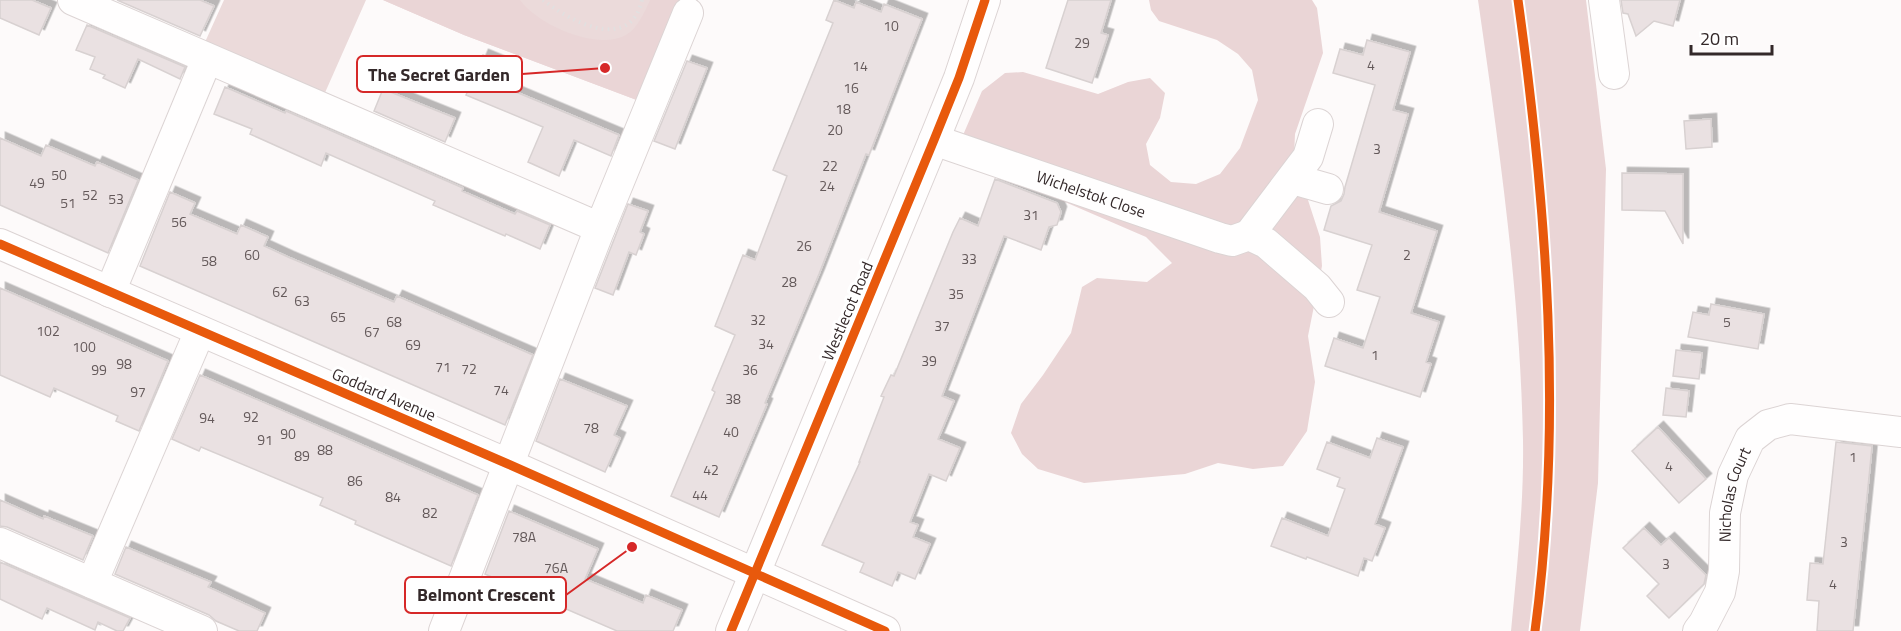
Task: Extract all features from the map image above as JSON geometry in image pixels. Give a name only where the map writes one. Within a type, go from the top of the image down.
[{"type":"street","points":[[73,0],[600,228]]},
{"type":"street","name":"Westlecot Road","points":[[731,631],[959,78],[985,0]]},
{"type":"street","points":[[1604,0],[1614,74]]},
{"type":"street","points":[[444,631],[600,228],[688,13]]},
{"type":"street","points":[[110,291],[207,59]]},
{"type":"street","points":[[1318,124],[1308,157],[1249,235],[1266,243],[1317,286],[1329,302]]},
{"type":"street","name":"Wichelstok Close","points":[[934,140],[1220,238],[1232,241],[1249,235]]},
{"type":"street","points":[[1293,179],[1328,189]]},
{"type":"street","name":"Goddard Avenue","points":[[0,244],[508,464],[885,631]]},
{"type":"street","points":[[92,583],[200,331]]},
{"type":"street","name":"Nicholas Court","points":[[1698,631],[1720,592],[1724,571],[1725,513],[1733,475],[1750,439],[1768,424],[1790,419],[1901,432]]},
{"type":"street","points":[[0,543],[202,631]]},
{"type":"path","points":[[543,0],[581,22],[602,29],[618,30],[634,21],[642,0]]},
{"type":"shaded area","points":[[224,0],[366,0],[320,104],[201,51]]},
{"type":"shaded area","points":[[383,0],[685,0],[642,102],[464,35]]},
{"type":"shaded area","points":[[383,0],[520,0],[540,18],[554,26],[584,38],[600,40],[614,39],[630,32],[641,19],[650,0],[685,0],[642,102],[464,35]]},
{"type":"shaded area","points":[[1149,0],[1312,0],[1317,8],[1323,53],[1295,134],[1294,157],[1320,237],[1322,266],[1308,336],[1315,382],[1307,431],[1283,466],[1253,469],[1218,463],[1185,474],[1084,483],[1038,469],[1022,454],[1011,433],[1021,404],[1071,333],[1082,287],[1097,278],[1147,282],[1172,263],[1146,237],[970,165],[954,156],[982,91],[1005,73],[1023,72],[1098,94],[1128,82],[1150,78],[1165,93],[1160,118],[1146,144],[1150,165],[1171,182],[1196,184],[1220,174],[1240,148],[1258,100],[1252,70],[1238,54],[1217,40],[1159,21],[1151,10]]},
{"type":"shaded area","points":[[1478,0],[1586,0],[1606,169],[1598,483],[1580,631],[1511,631],[1522,488],[1521,385],[1507,219]]},
{"type":"building","points":[[0,0],[32,0],[51,8],[39,35],[0,18]]},
{"type":"building","points":[[117,0],[200,0],[214,6],[200,36]]},
{"type":"building","points":[[834,0],[854,8],[856,2],[881,12],[884,4],[922,19],[869,155],[866,154],[765,403],[767,404],[719,517],[671,496],[715,392],[712,390],[735,335],[715,326],[743,255],[755,260],[787,176],[773,170],[833,23],[826,20]]},
{"type":"building","points":[[1068,0],[1111,0],[1101,33],[1108,35],[1092,83],[1046,68]]},
{"type":"building","points":[[1621,0],[1680,0],[1673,26],[1654,21],[1636,36],[1628,14],[1623,13]]},
{"type":"building","points":[[87,25],[185,67],[180,79],[138,59],[125,88],[103,78],[105,75],[90,69],[95,57],[76,50]]},
{"type":"building","points":[[1367,40],[1410,52],[1393,110],[1408,114],[1379,212],[1437,231],[1411,313],[1439,322],[1426,362],[1431,364],[1420,397],[1325,366],[1334,338],[1363,348],[1380,297],[1357,290],[1372,245],[1324,230],[1331,206],[1341,201],[1344,194],[1375,85],[1333,73],[1340,49],[1363,55]]},
{"type":"building","points":[[483,55],[512,67],[504,87],[619,135],[611,156],[574,140],[559,176],[528,162],[543,127],[466,95]]},
{"type":"building","points":[[687,61],[707,68],[675,149],[654,141]]},
{"type":"building","points":[[225,87],[463,188],[462,191],[515,214],[517,211],[550,225],[540,249],[433,205],[435,201],[326,153],[321,166],[250,134],[252,129],[214,114]]},
{"type":"building","points":[[383,89],[455,118],[445,142],[374,111]]},
{"type":"building","points":[[1711,119],[1712,147],[1686,149],[1684,121]]},
{"type":"building","points":[[0,138],[41,156],[46,145],[95,166],[97,162],[138,180],[108,253],[0,205]]},
{"type":"building","points":[[1622,173],[1683,174],[1683,244],[1665,211],[1622,210]]},
{"type":"building","points":[[995,179],[1057,203],[1061,212],[1057,225],[1049,227],[1041,250],[1004,236],[942,396],[954,401],[938,439],[960,448],[946,481],[929,474],[910,522],[918,525],[913,537],[930,544],[915,579],[898,572],[892,586],[860,572],[864,563],[822,545],[860,462],[884,397],[881,396],[891,375],[894,376],[953,232],[960,218],[978,226]]},
{"type":"building","points":[[170,192],[195,203],[190,214],[237,234],[241,225],[268,237],[264,246],[288,257],[394,302],[397,296],[533,355],[505,425],[140,266]]},
{"type":"building","points":[[628,204],[648,211],[640,232],[644,234],[636,255],[629,252],[613,295],[595,288]]},
{"type":"building","points":[[0,288],[168,361],[139,431],[116,421],[118,416],[54,388],[50,397],[0,375]]},
{"type":"building","points":[[1711,304],[1764,314],[1758,349],[1688,337],[1693,312],[1709,315]]},
{"type":"building","points":[[1676,350],[1702,353],[1699,379],[1673,376]]},
{"type":"building","points":[[200,375],[478,495],[451,566],[355,524],[356,521],[320,505],[323,498],[201,447],[199,451],[172,439]]},
{"type":"building","points":[[560,379],[627,406],[614,435],[620,438],[605,472],[536,441]]},
{"type":"building","points":[[1666,388],[1689,391],[1686,417],[1663,415]]},
{"type":"building","points":[[1658,427],[1706,479],[1679,503],[1632,451]]},
{"type":"building","points":[[1377,438],[1403,447],[1375,524],[1385,528],[1372,561],[1364,558],[1358,576],[1271,546],[1282,518],[1328,536],[1345,489],[1337,486],[1340,478],[1317,469],[1327,442],[1370,458]]},
{"type":"building","points":[[1836,442],[1872,446],[1869,477],[1853,631],[1817,631],[1819,601],[1807,600],[1810,563],[1823,564]]},
{"type":"building","points":[[0,500],[43,519],[44,516],[93,536],[83,560],[0,526]]},
{"type":"building","points":[[509,511],[598,549],[585,579],[643,603],[646,595],[682,610],[673,631],[617,631],[485,574]]},
{"type":"building","points":[[1644,528],[1661,545],[1669,538],[1706,575],[1704,584],[1669,618],[1647,596],[1659,584],[1623,548]]},
{"type":"building","points":[[126,547],[211,582],[208,587],[265,613],[257,631],[239,631],[216,621],[209,615],[115,574]]},
{"type":"building","points":[[0,562],[130,618],[123,631],[117,631],[98,622],[95,630],[47,608],[42,619],[0,599]]},
{"type":"cycle path","points":[[731,631],[959,78],[985,0]]},
{"type":"cycle path","points":[[1518,0],[1537,157],[1548,315],[1550,394],[1548,473],[1535,631]]},
{"type":"cycle path","points":[[0,244],[508,464],[885,631]]},
{"type":"place","name":"The Secret Garden","points":[[605,68]]},
{"type":"place","name":"Belmont Crescent","points":[[632,547]]}]
